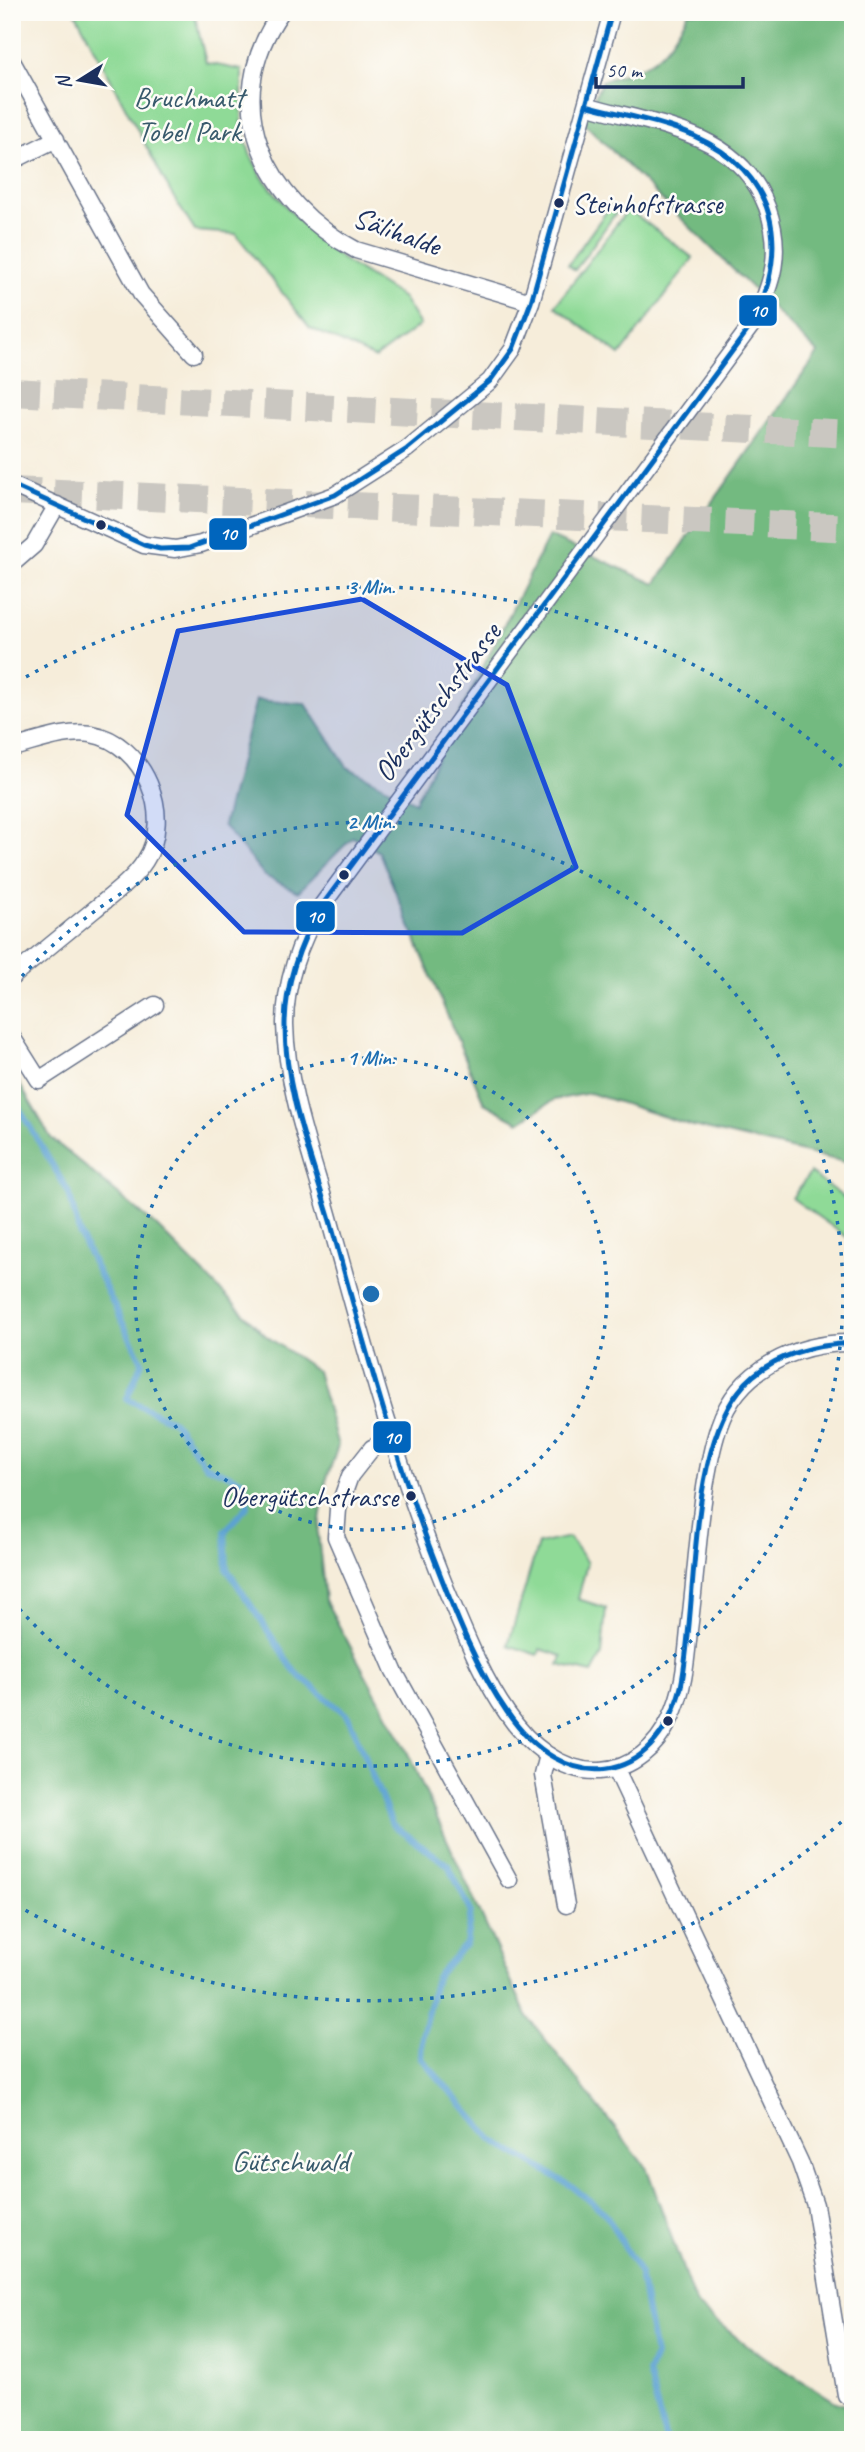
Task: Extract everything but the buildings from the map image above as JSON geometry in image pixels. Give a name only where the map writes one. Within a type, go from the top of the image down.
[{"type":"street","name":"Sälihalde","points":[[281,12],[260,54],[253,76],[251,96],[254,126],[262,157],[294,206],[330,237],[356,250],[531,302]]},
{"type":"street","points":[[12,485],[144,545],[189,548],[335,495],[407,449],[490,381],[513,349],[531,302],[612,12]]},
{"type":"street","points":[[12,61],[141,294],[194,354]]},
{"type":"street","name":"Obergütschstrasse","points":[[586,105],[695,136],[737,160],[760,188],[775,229],[777,259],[770,289],[753,323],[586,551],[342,873],[316,914],[295,960],[286,1003],[285,1027],[291,1075],[392,1439],[427,1543],[463,1630],[507,1713],[519,1730],[548,1755],[581,1771],[616,1769],[648,1751],[670,1720],[682,1686],[706,1494],[720,1424],[736,1395],[775,1359],[803,1348],[831,1343],[853,1343]]},
{"type":"street","points":[[12,161],[56,139]]},
{"type":"street","points":[[12,564],[34,545],[57,505]]},
{"type":"street","points":[[12,748],[67,734],[91,734],[115,742],[146,776],[155,802],[156,824],[152,846],[142,866],[123,886],[12,977]]},
{"type":"street","points":[[12,1037],[39,1080],[155,1005]]},
{"type":"street","points":[[392,1439],[372,1448],[350,1476],[338,1509],[336,1537],[394,1671],[509,1880]]},
{"type":"street","points":[[548,1755],[543,1775],[566,1905]]},
{"type":"street","points":[[616,1769],[800,2162],[815,2205],[846,2395]]},
{"type":"highlighted area","points":[[362,599],[507,685],[576,867],[462,933],[244,932],[127,815],[178,631]]},
{"type":"green space","name":"Bruchmatt Tobel Park","points":[[75,12],[194,12],[206,63],[242,70],[242,126],[250,154],[262,177],[289,210],[342,259],[403,298],[420,325],[375,358],[310,328],[236,234],[195,231],[171,193]]},
{"type":"green space","points":[[689,12],[853,12],[853,1164],[693,1126],[590,1093],[554,1100],[519,1122],[484,1103],[379,852],[353,837],[298,892],[265,876],[223,825],[256,700],[306,704],[347,767],[415,802],[549,536],[655,584],[818,353],[583,122],[602,81],[634,70],[655,58],[671,41]]},
{"type":"green space","points":[[611,205],[618,210],[575,270],[568,265]]},
{"type":"green space","points":[[628,209],[693,258],[620,355],[555,306]]},
{"type":"green space","name":"Gütschwald","points":[[12,1071],[51,1138],[156,1226],[265,1335],[317,1371],[338,1446],[326,1481],[318,1533],[325,1600],[405,1747],[527,2016],[647,2169],[696,2305],[750,2348],[836,2402],[853,2408],[853,2440],[12,2440]]},
{"type":"green space","points":[[810,1173],[853,1204],[853,1232],[848,1238],[792,1198]]},
{"type":"green space","points":[[569,1537],[587,1563],[578,1599],[606,1608],[602,1655],[592,1673],[559,1665],[562,1656],[540,1649],[538,1655],[508,1645],[538,1544]]},
{"type":"waterway","points":[[12,1105],[20,1110],[69,1193],[80,1236],[142,1362],[127,1399],[174,1422],[205,1465],[243,1481],[248,1506],[225,1531],[227,1569],[295,1672],[348,1716],[392,1824],[448,1865],[471,1911],[466,1944],[436,1977],[422,2036],[421,2058],[493,2140],[573,2187],[605,2213],[640,2274],[655,2356],[648,2373],[666,2440]]},
{"type":"tunnel","points":[[12,392],[853,434]]},
{"type":"tunnel","points":[[12,491],[853,528]]},
{"type":"transit line","name":"10","points":[[12,485],[144,545],[160,549],[189,548],[335,495],[407,449],[490,381],[513,349],[531,302],[612,12]]},
{"type":"transit line","name":"10","points":[[586,105],[654,122],[694,136],[722,152],[744,170],[759,191],[769,214],[773,240],[765,294],[753,323],[320,908],[295,963],[285,1022],[289,1074],[300,1124],[380,1398],[422,1527],[460,1624],[496,1696],[530,1739],[554,1758],[580,1768],[605,1769],[629,1762],[650,1746],[668,1721],[681,1687],[702,1492],[710,1453],[722,1419],[739,1391],[762,1369],[806,1350],[853,1343]]},
{"type":"place","name":"Steinhofstrasse","points":[[559,203]]},
{"type":"place","name":"Obergütschstrasse","points":[[411,1496]]}]
